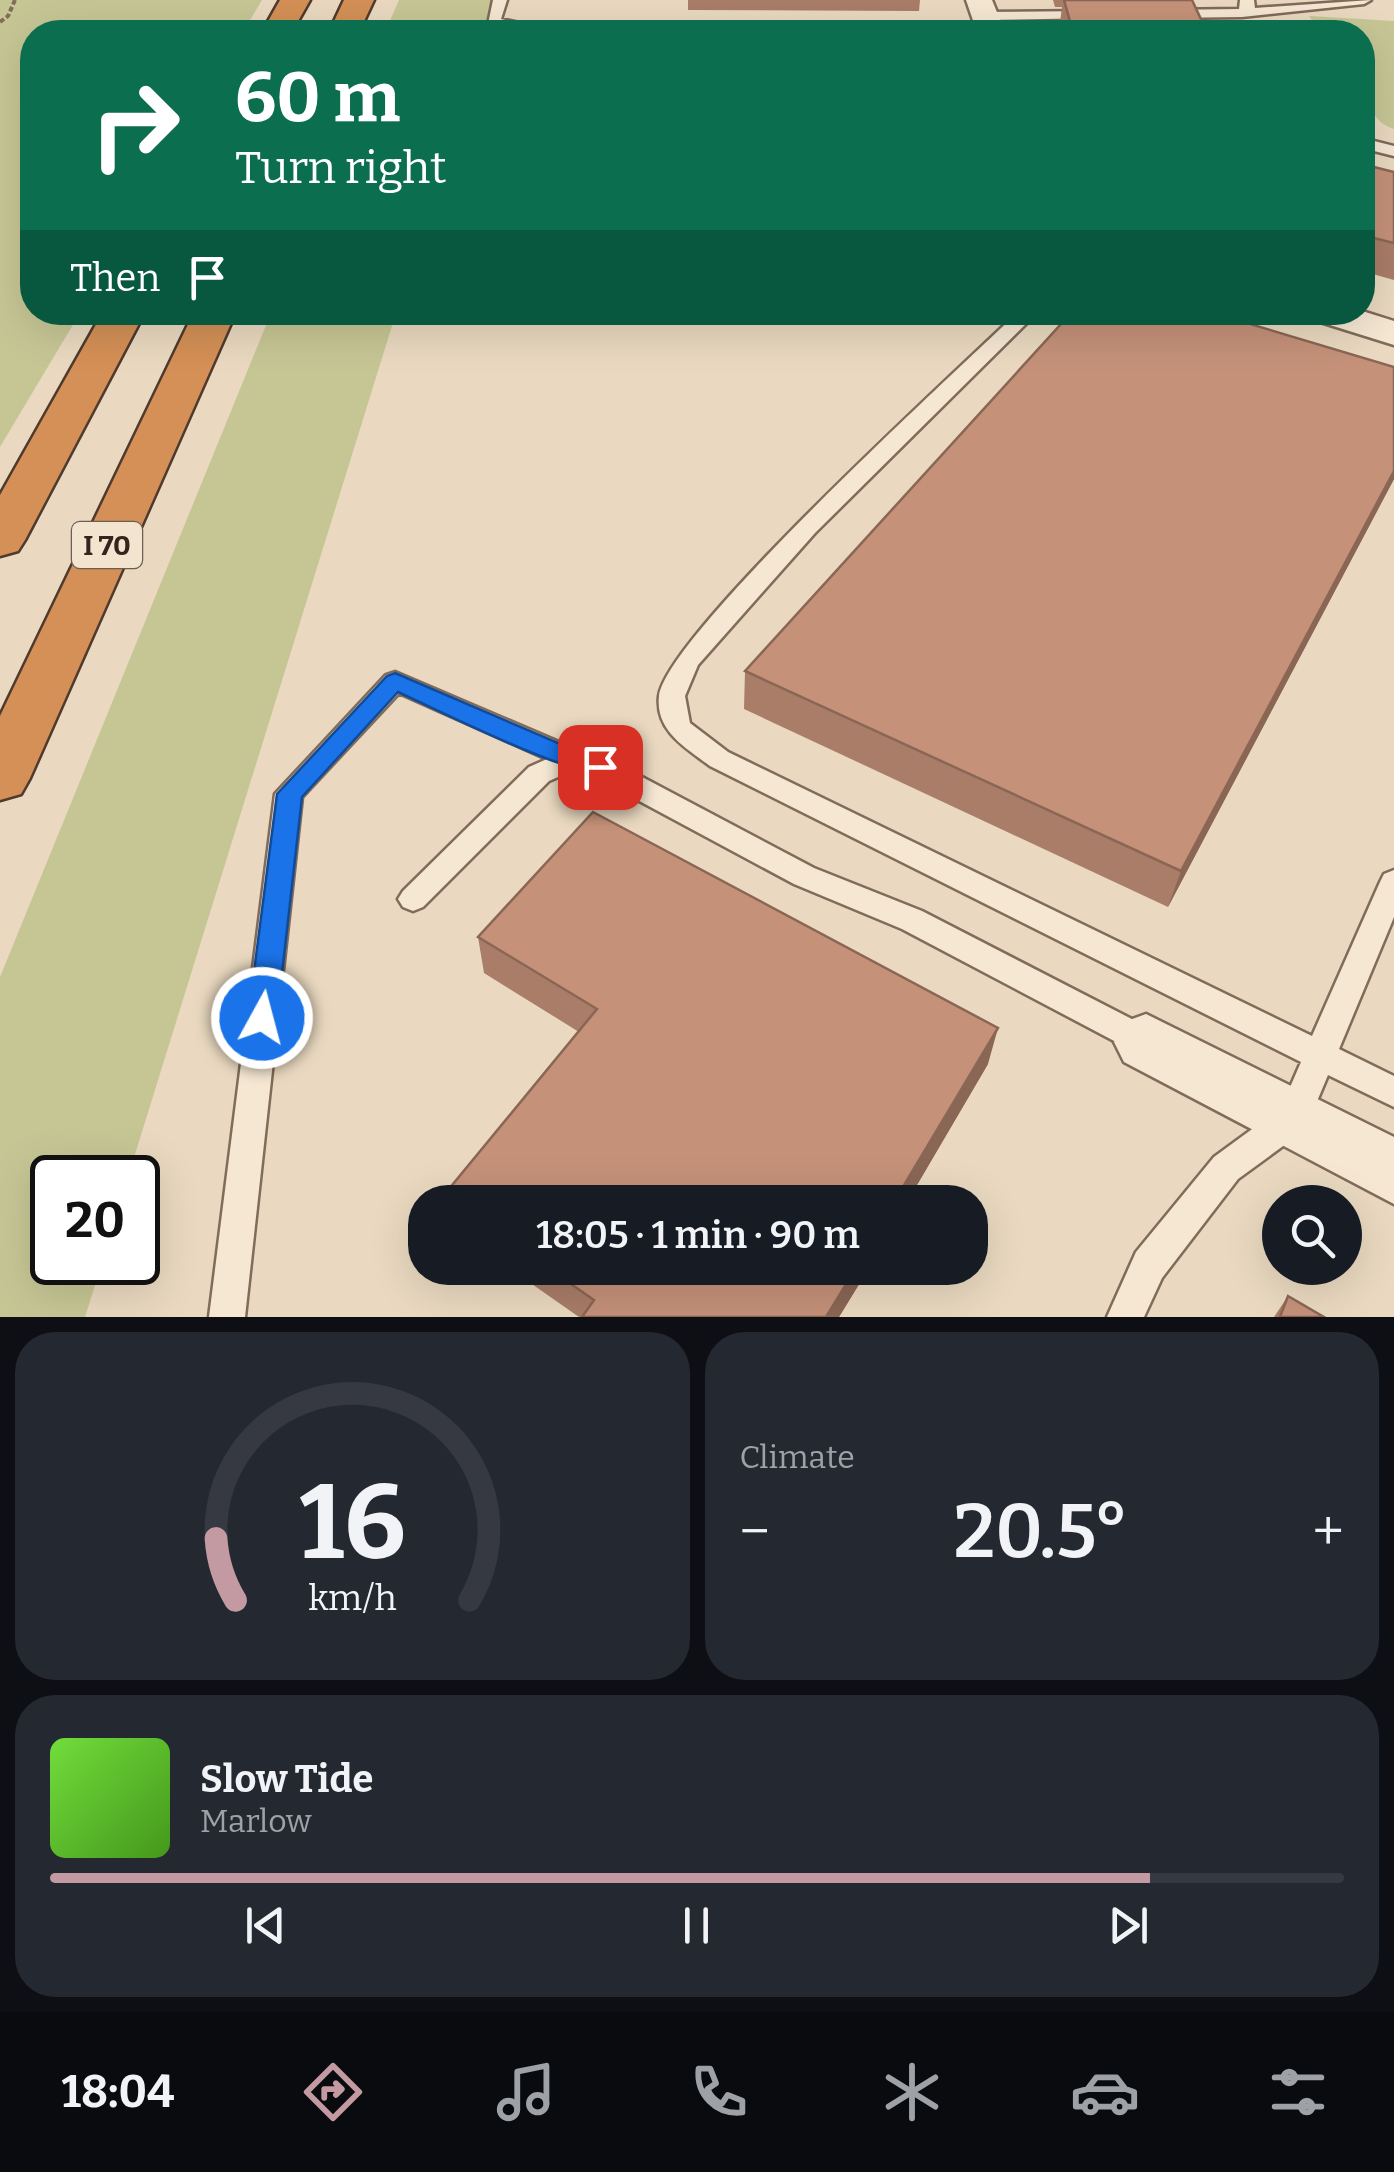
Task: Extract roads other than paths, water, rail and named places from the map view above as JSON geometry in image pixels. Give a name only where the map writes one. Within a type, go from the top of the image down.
[{"type":"highway","points":[[0,540],[117,325]]},
{"type":"highway","name":"I 70","points":[[0,778],[209,325]]},
{"type":"street","points":[[1146,1042],[1394,1172]]},
{"type":"lane","points":[[1143,14],[1364,0]]},
{"type":"lane","points":[[986,20],[1104,14]]},
{"type":"lane","points":[[1016,325],[807,528],[687,661],[672,696],[678,728],[718,759],[1394,1092]]},
{"type":"lane","points":[[227,1317],[290,794],[395,682],[572,759],[600,767],[804,876],[912,920],[1146,1042]]},
{"type":"lane","points":[[413,899],[539,774],[572,759]]},
{"type":"lane","points":[[1126,1317],[1149,1266],[1226,1168],[1294,1120],[1318,1055],[1394,882]]}]
